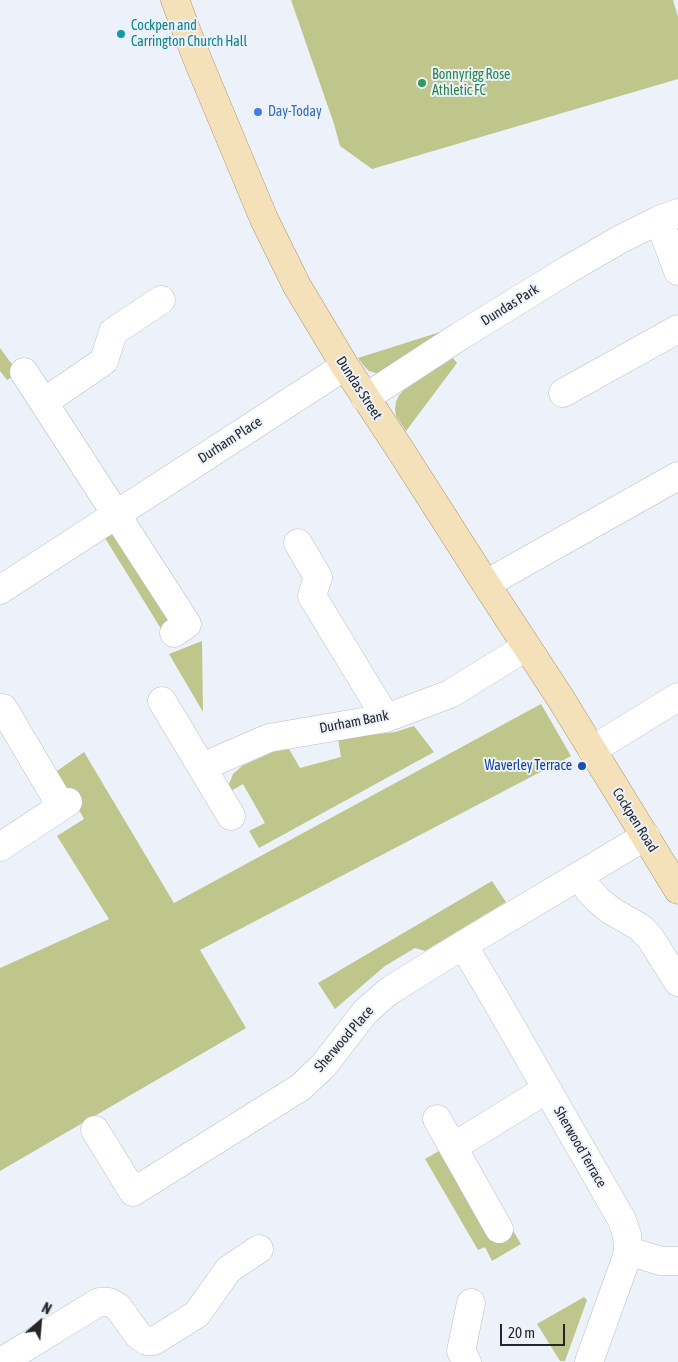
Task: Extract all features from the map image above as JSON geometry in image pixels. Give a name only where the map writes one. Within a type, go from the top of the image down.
[{"type":"main road","name":"Dundas Street","points":[[175,0],[196,56],[264,220],[296,286],[365,398],[561,699],[592,750]]},
{"type":"main road","name":"Cockpen Road","points":[[592,750],[678,890]]},
{"type":"street","name":"Dundas Park","points":[[365,398],[568,269],[618,240],[668,216],[678,272]]},
{"type":"street","points":[[44,402],[104,361],[113,332],[161,300]]},
{"type":"street","points":[[563,393],[678,329]]},
{"type":"street","name":"Durham Place","points":[[0,590],[345,366]]},
{"type":"street","points":[[24,372],[187,624],[174,633]]},
{"type":"street","points":[[486,584],[678,476]]},
{"type":"street","points":[[298,543],[318,577],[312,596],[386,718]]},
{"type":"street","name":"Durham Bank","points":[[202,767],[269,738],[386,718],[450,694],[526,647]]},
{"type":"street","points":[[592,750],[678,697]]},
{"type":"street","points":[[162,701],[231,816]]},
{"type":"street","points":[[0,847],[65,804],[3,708]]},
{"type":"street","name":"Sherwood Place","points":[[95,1130],[133,1192],[301,1088],[324,1065],[365,1012],[389,991],[646,836]]},
{"type":"street","points":[[580,876],[598,900],[610,910],[641,928],[651,938],[678,982]]},
{"type":"street","name":"Sherwood Terrace","points":[[463,945],[622,1220],[627,1235],[628,1251],[625,1262],[590,1362]]},
{"type":"street","points":[[453,1147],[547,1090]]},
{"type":"street","points":[[437,1119],[500,1229]]},
{"type":"street","points":[[2,1362],[99,1302],[109,1302],[118,1307],[138,1335],[146,1341],[154,1341],[197,1314],[228,1270],[259,1249]]},
{"type":"street","points":[[628,1251],[661,1261],[678,1261]]},
{"type":"street","points":[[467,1362],[461,1351],[471,1303]]},
{"type":"green space","points":[[291,0],[673,0],[678,17],[678,79],[372,169],[340,146]]},
{"type":"green space","points":[[440,332],[442,334],[382,373],[369,371],[358,358]]},
{"type":"green space","points":[[0,348],[14,367],[12,377],[7,380],[0,371]]},
{"type":"green space","points":[[453,358],[457,363],[406,431],[396,416],[396,402],[399,395]]},
{"type":"green space","points":[[113,532],[169,619],[168,626],[163,632],[105,538]]},
{"type":"green space","points":[[202,641],[203,712],[169,654]]},
{"type":"green space","points":[[541,704],[571,756],[200,950],[246,1028],[0,1171],[0,968],[109,919],[57,836],[84,819],[57,771],[84,752],[174,903]]},
{"type":"green space","points":[[414,726],[434,752],[259,848],[249,831],[265,823],[243,784],[231,791],[229,784],[233,774],[242,766],[275,751],[289,749],[300,768],[341,757],[338,739],[395,732]]},
{"type":"green space","points":[[492,881],[506,902],[425,951],[415,948],[385,966],[335,1009],[318,983]]},
{"type":"green space","points":[[439,1151],[512,1229],[521,1244],[492,1261],[485,1247],[478,1250],[425,1159]]},
{"type":"green space","points":[[584,1297],[587,1300],[565,1361],[560,1361],[537,1324]]},
{"type":"place","name":"Cockpen and Carrington Church Hall","points":[[121,34]]},
{"type":"place","name":"Bonnyrigg Rose Athletic FC","points":[[422,83]]},
{"type":"place","name":"Day-Today","points":[[258,112]]},
{"type":"place","name":"Waverley Terrace","points":[[582,766]]}]
